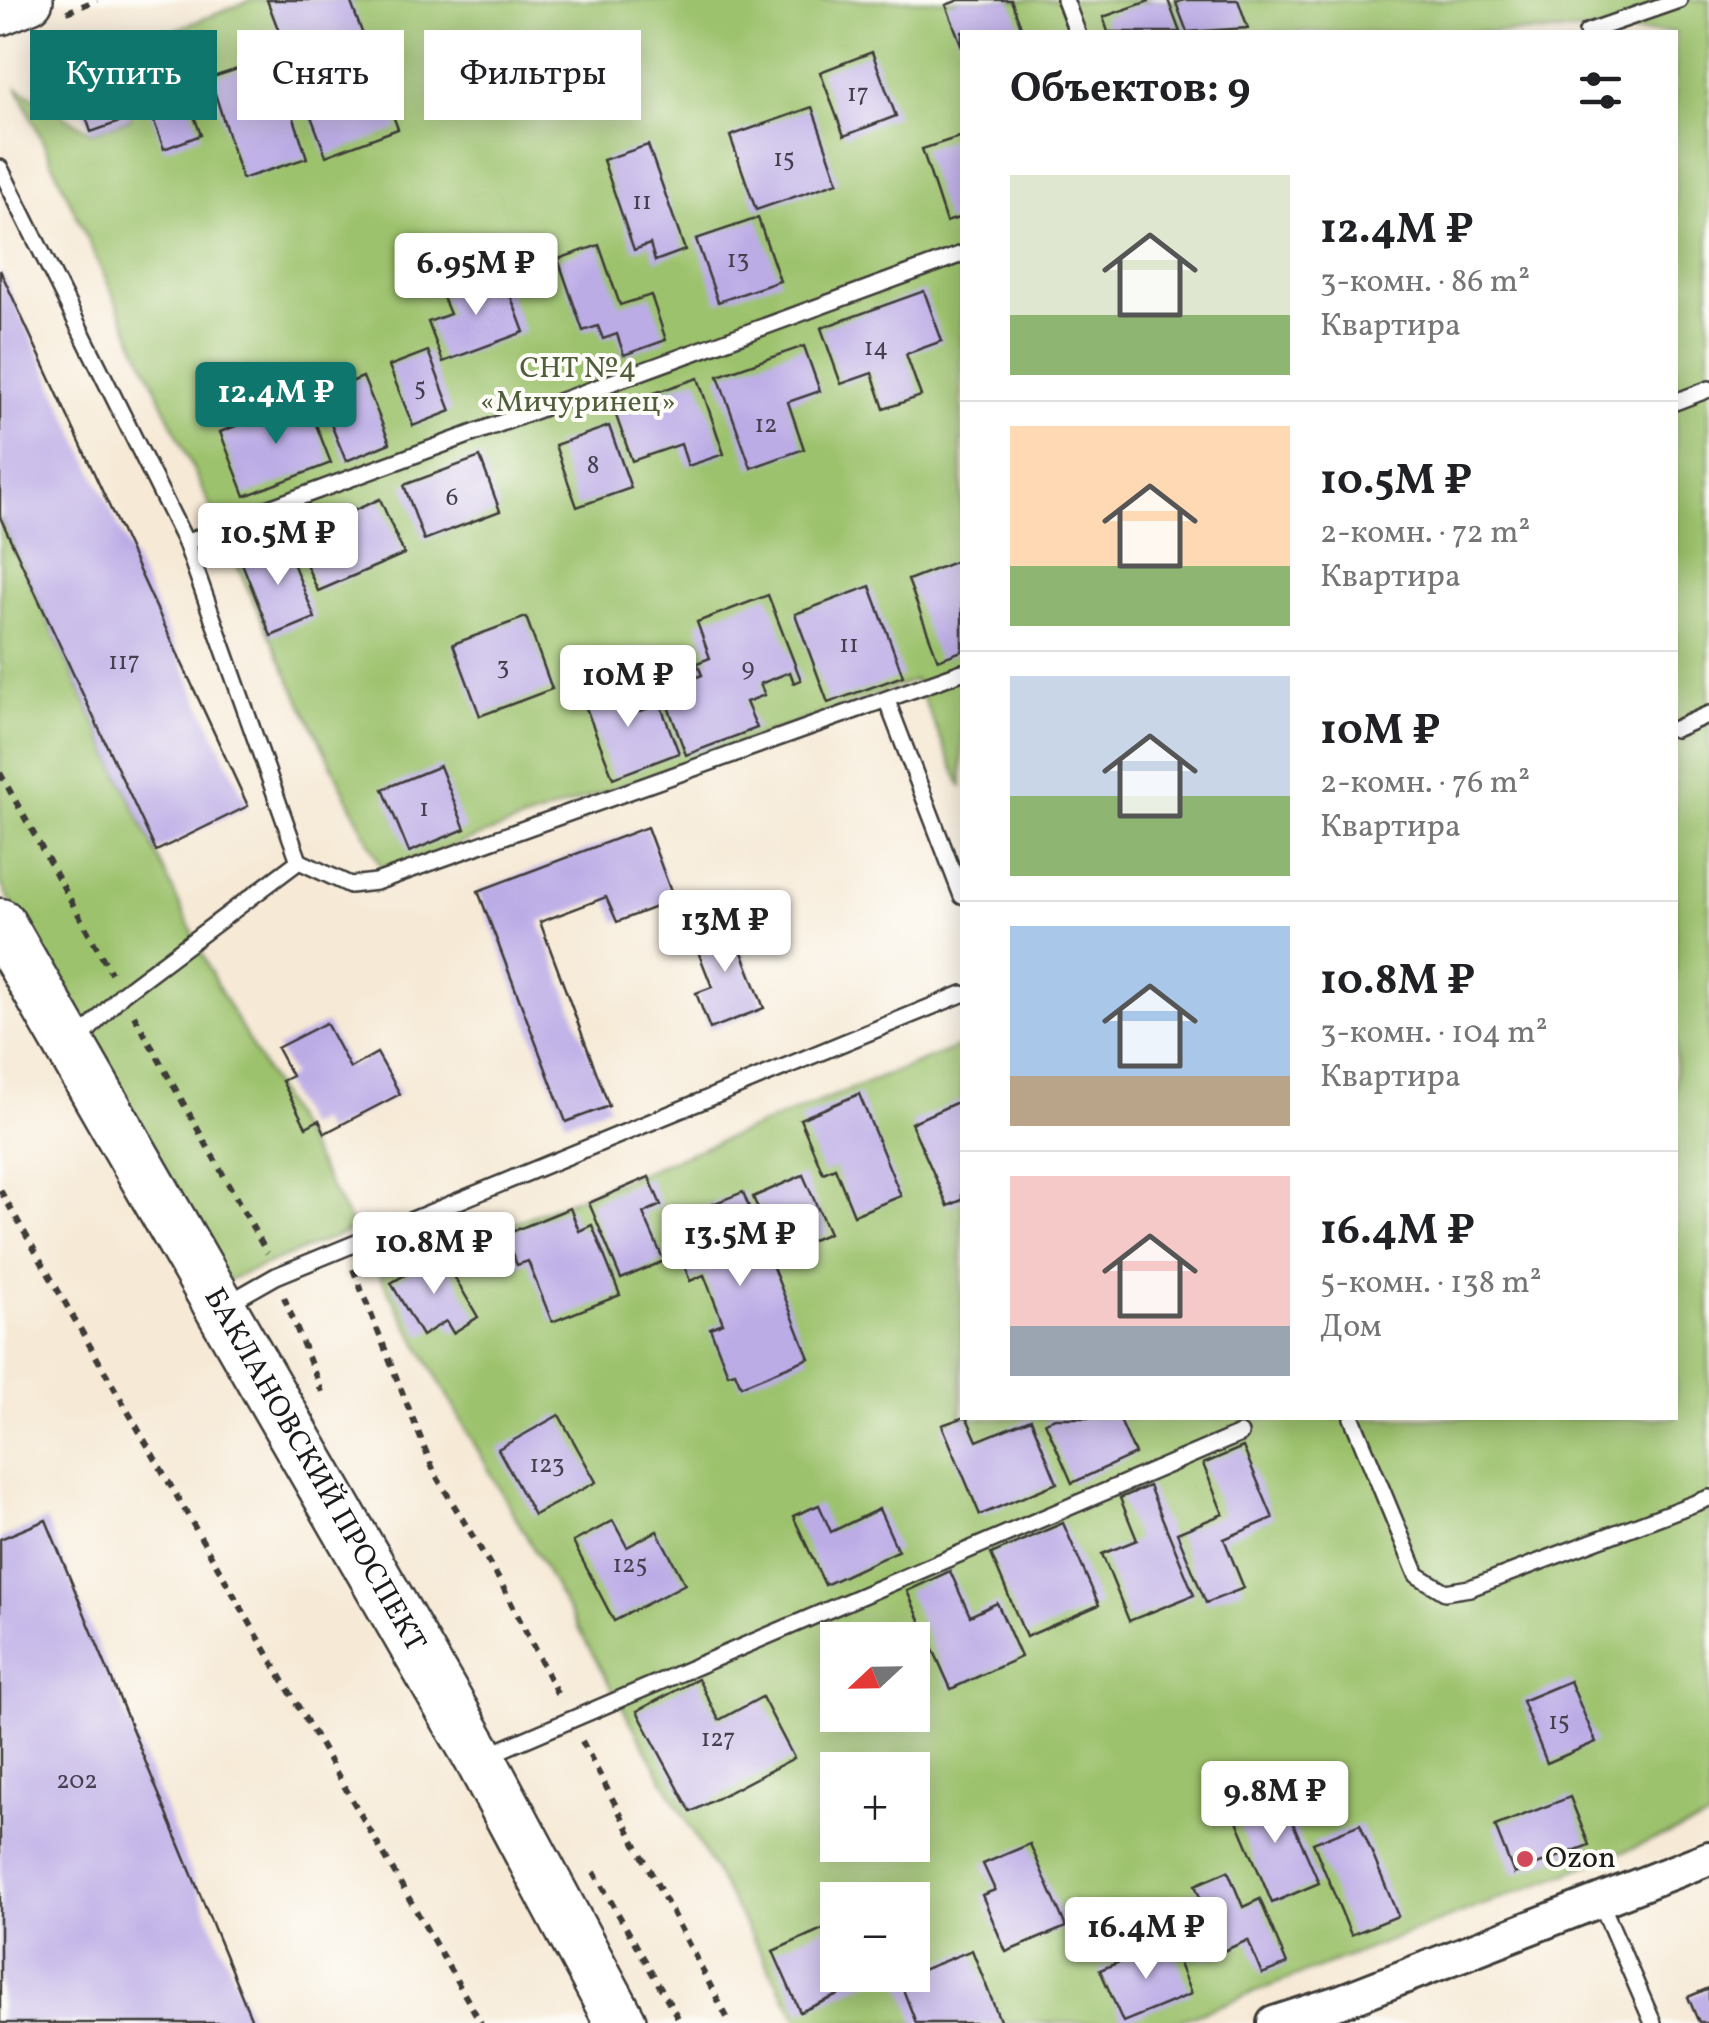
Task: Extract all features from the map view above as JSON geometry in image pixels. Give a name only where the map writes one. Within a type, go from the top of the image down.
[{"type":"main road","points":[[0,12],[30,0]]},
{"type":"main road","name":"БАКЛАНОВСКИЙ ПРОСПЕКТ","points":[[0,924],[480,1759],[621,2023]]},
{"type":"main road","name":"БАКЛАНОВСКИЙ ПРОСПЕКТ","points":[[0,982],[444,1754],[590,2023]]},
{"type":"street","points":[[1274,2023],[1709,1858]]},
{"type":"lane","points":[[1065,0],[1076,30]]},
{"type":"lane","points":[[1593,30],[1680,0]]},
{"type":"lane","points":[[0,168],[186,543],[299,861],[350,885],[376,882],[960,673]]},
{"type":"lane","points":[[186,543],[246,517],[960,255]]},
{"type":"lane","points":[[1678,401],[1709,389]]},
{"type":"lane","points":[[887,701],[960,891]]},
{"type":"lane","points":[[1678,727],[1709,714]]},
{"type":"lane","points":[[70,1048],[122,994],[299,861]]},
{"type":"lane","points":[[221,1306],[276,1276],[960,995]]},
{"type":"lane","points":[[1353,1420],[1417,1575],[1445,1592],[1470,1588],[1709,1498]]},
{"type":"lane","points":[[480,1759],[1240,1434]]},
{"type":"lane","points":[[1600,1901],[1652,2023]]},
{"type":"path","points":[[0,773],[260,1237],[327,1404]]},
{"type":"path","points":[[0,1190],[481,2023]]},
{"type":"path","points":[[344,1248],[435,1474],[500,1581],[730,2023]]},
{"type":"path","points":[[585,1858],[681,2023]]},
{"type":"green space","name":"СНТ №4 «Мичуринец»","points":[[252,0],[1709,0],[1709,1819],[1174,2023],[800,2023],[380,1276],[960,1046],[960,1420],[1678,1420],[1678,30],[960,30],[960,783],[915,680],[383,871],[283,665],[33,120],[71,120],[91,132],[128,120],[217,120],[217,30],[174,30]]},
{"type":"green space","name":"СНТ №4 «Мичуринец»","points":[[18,88],[30,95],[30,114]]},
{"type":"green space","points":[[0,517],[216,983],[354,1229],[226,1281],[0,883]]},
{"type":"building","points":[[267,0],[350,0],[361,30],[278,30]]},
{"type":"building","points":[[959,0],[1011,0],[1022,30],[960,30],[960,42],[946,5]]},
{"type":"building","points":[[1152,0],[1168,0],[1179,30],[1107,30],[1103,17]]},
{"type":"building","points":[[1238,0],[1248,28],[1186,30],[1176,3]]},
{"type":"building","points":[[872,52],[896,116],[844,136],[820,72]]},
{"type":"building","points":[[237,69],[237,120],[295,120],[307,158],[242,179],[217,100],[217,76]]},
{"type":"building","points":[[812,107],[838,182],[756,210],[730,136]]},
{"type":"building","points":[[87,120],[125,120],[91,132]]},
{"type":"building","points":[[153,120],[196,120],[201,135],[164,149]]},
{"type":"building","points":[[312,120],[395,120],[398,129],[326,156]]},
{"type":"building","points":[[960,137],[960,218],[946,222],[922,149]]},
{"type":"building","points":[[648,145],[685,250],[655,261],[650,244],[634,250],[603,160]]},
{"type":"building","points":[[758,218],[780,281],[718,302],[696,239]]},
{"type":"building","points":[[599,245],[620,305],[651,295],[666,340],[624,355],[617,334],[603,339],[598,326],[583,331],[558,259]]},
{"type":"building","points":[[0,270],[248,806],[156,851],[0,517]]},
{"type":"building","points":[[502,273],[524,332],[443,362],[428,322],[450,314],[442,295]]},
{"type":"building","points":[[924,291],[942,341],[906,354],[921,396],[884,409],[872,373],[841,384],[821,328]]},
{"type":"building","points":[[804,346],[820,391],[788,402],[804,449],[751,468],[718,376]]},
{"type":"building","points":[[428,351],[451,411],[413,426],[389,366]]},
{"type":"building","points":[[363,377],[390,443],[346,461],[319,395]]},
{"type":"building","points":[[698,378],[724,454],[688,466],[681,444],[632,461],[613,407]]},
{"type":"building","points":[[306,399],[331,463],[245,496],[220,432]]},
{"type":"building","points":[[609,426],[631,488],[577,507],[555,445]]},
{"type":"building","points":[[480,457],[500,511],[424,540],[404,485]]},
{"type":"building","points":[[380,499],[404,554],[318,591],[294,537]]},
{"type":"building","points":[[284,540],[315,618],[271,636],[240,558]]},
{"type":"building","points":[[960,560],[960,652],[938,660],[908,580]]},
{"type":"building","points":[[870,586],[903,676],[828,703],[795,614]]},
{"type":"building","points":[[768,595],[801,680],[794,683],[790,672],[760,684],[765,695],[746,702],[757,728],[686,755],[662,690],[702,675],[697,663],[710,658],[697,622]]},
{"type":"building","points":[[526,617],[552,689],[480,716],[453,644]]},
{"type":"building","points":[[622,679],[635,713],[660,704],[679,753],[613,778],[581,695]]},
{"type":"building","points":[[440,766],[465,829],[409,852],[383,789]]},
{"type":"building","points":[[647,827],[674,900],[617,922],[606,897],[540,922],[609,1106],[566,1122],[478,891]]},
{"type":"building","points":[[728,916],[764,1008],[710,1029],[696,993],[712,987],[690,931]]},
{"type":"building","points":[[326,1023],[350,1068],[377,1053],[400,1094],[325,1133],[319,1120],[306,1127],[282,1081],[292,1076],[277,1048]]},
{"type":"building","points":[[859,1094],[901,1196],[854,1215],[835,1168],[823,1173],[800,1119]]},
{"type":"building","points":[[960,1101],[960,1201],[948,1206],[911,1123]]},
{"type":"building","points":[[803,1175],[829,1233],[777,1255],[753,1197]]},
{"type":"building","points":[[649,1177],[661,1205],[643,1213],[664,1261],[621,1279],[589,1203]]},
{"type":"building","points":[[743,1192],[809,1358],[741,1386],[735,1372],[728,1374],[710,1328],[723,1323],[704,1275],[690,1281],[667,1222]]},
{"type":"building","points":[[570,1208],[579,1231],[592,1225],[620,1295],[552,1322],[528,1261],[517,1265],[504,1235]]},
{"type":"building","points":[[441,1254],[478,1317],[453,1333],[446,1321],[422,1336],[391,1283]]},
{"type":"building","points":[[559,1415],[596,1482],[534,1515],[498,1449]]},
{"type":"building","points":[[968,1420],[977,1441],[1031,1420],[1057,1483],[980,1515],[942,1425]]},
{"type":"building","points":[[1120,1420],[1135,1454],[1072,1483],[1045,1422]]},
{"type":"building","points":[[1243,1447],[1273,1518],[1224,1539],[1244,1588],[1206,1603],[1177,1533],[1223,1514],[1203,1464]]},
{"type":"building","points":[[1149,1486],[1194,1595],[1129,1621],[1102,1554],[1137,1540],[1120,1498]]},
{"type":"building","points":[[819,1505],[831,1532],[879,1509],[898,1551],[825,1585],[793,1516]]},
{"type":"building","points":[[46,1520],[253,2023],[0,2023],[0,1539]]},
{"type":"building","points":[[613,1521],[627,1547],[657,1531],[685,1584],[614,1621],[573,1542]]},
{"type":"building","points":[[1063,1523],[1099,1605],[1026,1637],[991,1554]]},
{"type":"building","points":[[950,1571],[970,1616],[997,1603],[1021,1657],[951,1689],[930,1642],[930,1622],[921,1622],[907,1591]]},
{"type":"building","points":[[698,1679],[719,1720],[762,1697],[794,1758],[691,1812],[637,1711]]},
{"type":"building","points":[[1570,1681],[1596,1742],[1547,1763],[1522,1701]]},
{"type":"building","points":[[1278,1789],[1319,1883],[1272,1903],[1232,1809]]},
{"type":"building","points":[[1570,1797],[1589,1845],[1514,1874],[1495,1826]]},
{"type":"building","points":[[1360,1824],[1398,1916],[1351,1935],[1313,1843]]},
{"type":"building","points":[[1030,1844],[1066,1927],[1006,1952],[982,1895],[995,1890],[983,1864]]},
{"type":"building","points":[[1228,1871],[1243,1907],[1260,1899],[1287,1964],[1262,1974],[1248,1940],[1203,1960],[1181,1909],[1201,1900],[1195,1885]]},
{"type":"building","points":[[820,1930],[820,1992],[845,1992],[800,2012],[773,1951]]},
{"type":"building","points":[[1170,1941],[1191,1994],[1123,2022],[1100,1970]]},
{"type":"building","points":[[972,1950],[1001,2023],[916,2023],[904,1992],[930,1992],[930,1967]]},
{"type":"building","points":[[1709,1988],[1709,2023],[1699,2023],[1688,1997]]},
{"type":"place","name":"Ozon","points":[[1525,1859]]}]
